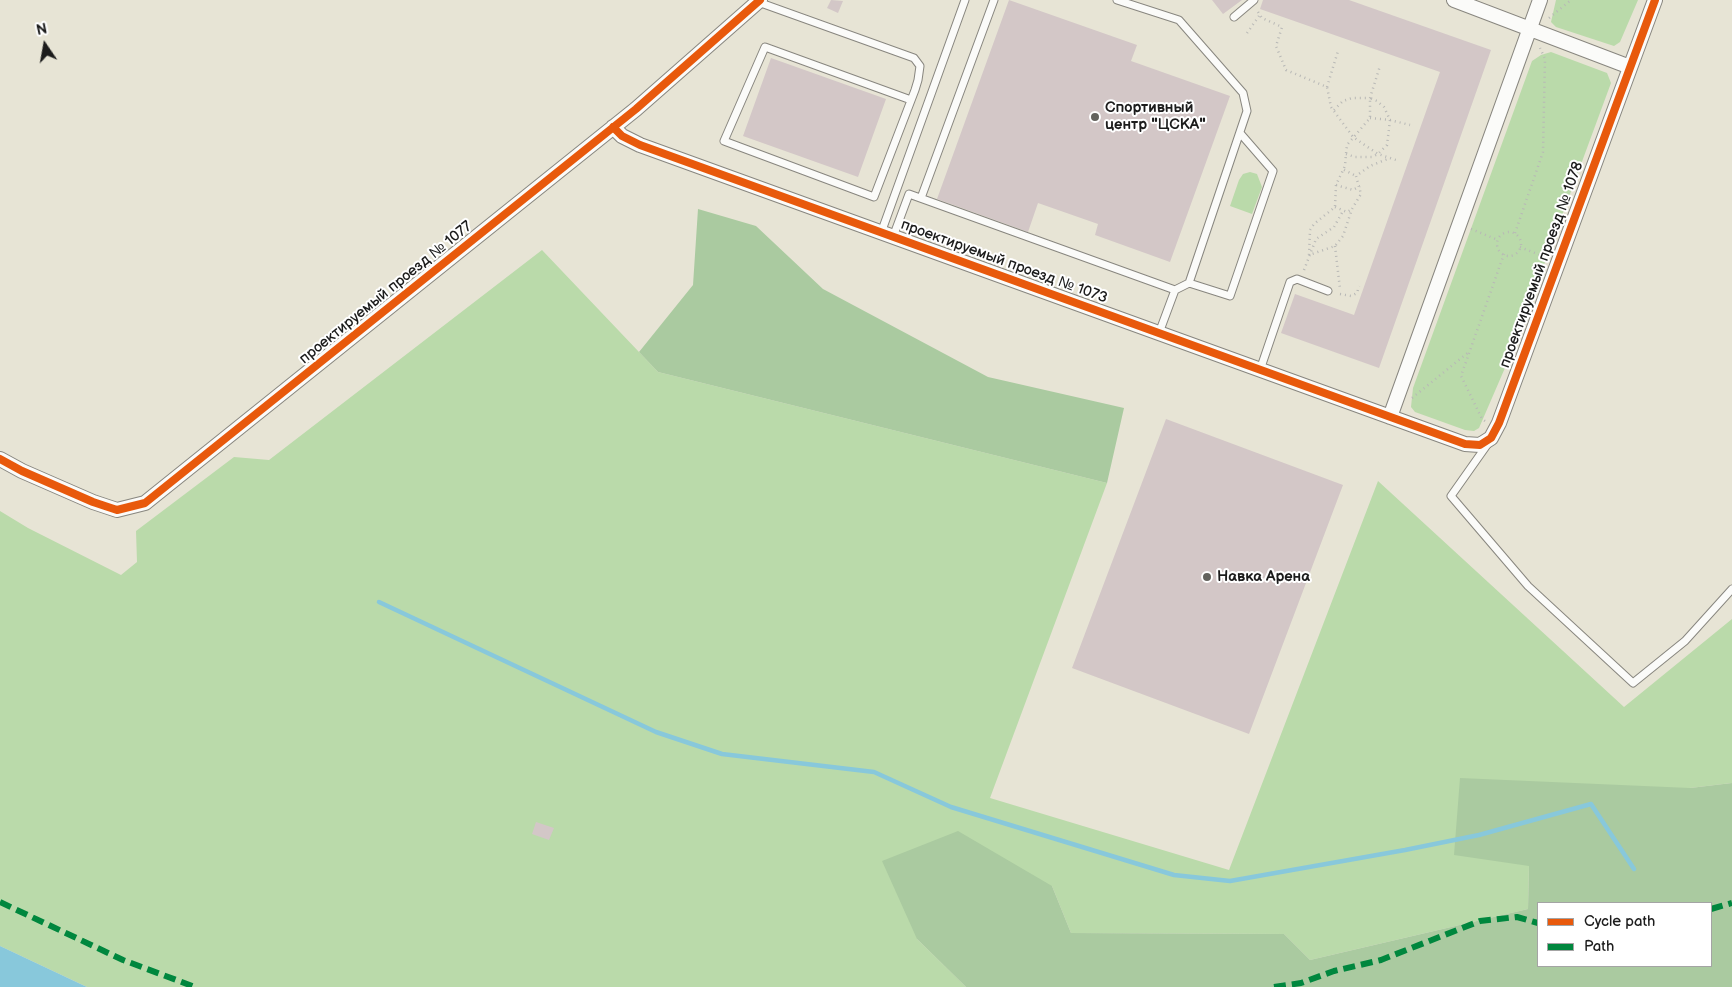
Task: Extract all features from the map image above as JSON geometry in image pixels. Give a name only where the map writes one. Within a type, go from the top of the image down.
[{"type":"street","points":[[1454,0],[1630,67]]},
{"type":"street","points":[[1491,438],[1480,444],[1465,444],[1390,417],[1540,0]]},
{"type":"street","name":"проектируемый проезд № 1078","points":[[1491,438],[1655,0]]},
{"type":"street","name":"проектируемый проезд № 1077","points":[[0,458],[22,471],[117,510],[145,503],[613,127],[759,1]]},
{"type":"street","name":"проектируемый проезд № 1073","points":[[613,127],[622,136],[640,145],[1390,417]]},
{"type":"lane","points":[[887,235],[965,0]]},
{"type":"lane","points":[[921,198],[994,0]]},
{"type":"lane","points":[[1118,0],[1179,20],[1243,93],[1247,111],[1190,283]]},
{"type":"lane","points":[[759,1],[914,58],[920,66],[918,80],[911,100],[874,197],[724,141],[765,47],[911,100]]},
{"type":"lane","points":[[1234,17],[1254,1]]},
{"type":"lane","points":[[1159,333],[1175,290],[1190,283],[1230,296],[1273,171],[1240,133]]},
{"type":"lane","points":[[887,235],[909,194],[1175,290]]},
{"type":"lane","points":[[1260,370],[1290,282],[1300,280],[1328,291]]},
{"type":"lane","points":[[1491,438],[1451,496],[1528,586],[1633,683],[1685,641],[1732,589]]},
{"type":"path","points":[[1548,19],[1571,0]]},
{"type":"path","points":[[1247,33],[1259,16],[1259,5],[1254,1]]},
{"type":"path","points":[[1259,16],[1282,26],[1276,46],[1286,70],[1327,88]]},
{"type":"path","points":[[1515,233],[1543,152],[1545,59],[1530,29]]},
{"type":"path","points":[[1338,51],[1327,88],[1334,110],[1353,137],[1378,154],[1399,161]]},
{"type":"path","points":[[1309,255],[1310,230],[1314,224],[1335,207],[1336,185],[1343,170],[1347,145],[1370,118],[1370,98],[1380,66]]},
{"type":"path","points":[[1334,110],[1343,101],[1352,98],[1370,98],[1384,107],[1390,120],[1387,145],[1378,154],[1365,158],[1346,154]]},
{"type":"path","points":[[1370,118],[1410,125]]},
{"type":"path","points":[[1356,176],[1370,166],[1390,158]]},
{"type":"path","points":[[1309,255],[1335,246],[1348,227],[1352,209],[1361,194],[1356,176],[1343,170]]},
{"type":"path","points":[[1336,185],[1344,189],[1353,190],[1360,186]]},
{"type":"path","points":[[1335,207],[1342,211],[1352,209]]},
{"type":"path","points":[[1300,280],[1316,239],[1334,227],[1342,211]]},
{"type":"path","points":[[1468,228],[1498,240]]},
{"type":"path","points":[[1508,232],[1515,233],[1521,242],[1520,248],[1517,253],[1510,256],[1504,254],[1497,245],[1498,240],[1502,234],[1508,232]]},
{"type":"path","points":[[1335,246],[1340,294]]},
{"type":"path","points":[[1520,248],[1551,259]]},
{"type":"path","points":[[1486,422],[1482,419],[1461,376],[1504,254]]},
{"type":"path","points":[[1328,291],[1352,296],[1360,286]]},
{"type":"path","points":[[1407,402],[1471,350]]},
{"type":"green space","points":[[1556,0],[1638,0],[1620,42],[1614,46],[1556,27],[1551,22]]},
{"type":"green space","points":[[1551,52],[1607,73],[1611,83],[1511,354],[1479,428],[1474,431],[1465,430],[1415,412],[1411,407],[1413,388],[1532,61],[1541,55]]},
{"type":"green space","points":[[1250,172],[1257,174],[1262,187],[1252,214],[1230,206],[1239,180],[1243,174]]},
{"type":"green space","points":[[698,209],[756,226],[823,289],[988,377],[1124,408],[1107,483],[658,372],[639,352],[693,285]]},
{"type":"green space","points":[[542,250],[658,372],[1107,483],[990,798],[1229,870],[1378,481],[1624,707],[1732,619],[1732,783],[1690,788],[1529,865],[1528,909],[1310,960],[1284,934],[1071,933],[1052,886],[917,939],[966,987],[87,987],[0,946],[0,511],[28,528],[121,575],[137,562],[136,531],[234,457],[269,460]]},
{"type":"green space","points":[[1460,778],[1690,788],[1732,783],[1732,987],[966,987],[917,939],[882,861],[958,831],[1052,886],[1071,933],[1284,934],[1310,960],[1528,909],[1529,866],[1454,855]]},
{"type":"water","points":[[0,946],[87,987],[0,987]]},
{"type":"building","points":[[831,0],[843,1],[838,13],[827,8]]},
{"type":"building","name":"Спортивный центр \"ЦСКА\"","points":[[1009,0],[1137,45],[1131,61],[1230,96],[1170,262],[1095,235],[1098,224],[1038,203],[1028,232],[937,199]]},
{"type":"building","points":[[1212,0],[1242,0],[1223,14]]},
{"type":"building","points":[[1263,0],[1349,0],[1491,50],[1379,368],[1281,333],[1295,294],[1354,315],[1440,72],[1260,9]]},
{"type":"building","points":[[771,58],[886,99],[858,177],[743,136]]},
{"type":"building","name":"Навка Арена","points":[[1166,419],[1343,485],[1249,734],[1072,668]]},
{"type":"building","points":[[536,822],[554,828],[549,840],[532,834]]},
{"type":"waterway","points":[[379,602],[656,732],[722,754],[874,772],[951,807],[1174,875],[1230,881],[1479,835],[1591,804],[1634,869]]},
{"type":"marked path","points":[[0,902],[123,960],[195,987]]},
{"type":"marked path","points":[[1712,909],[1732,903]]},
{"type":"marked path","points":[[1274,987],[1301,983],[1334,971],[1381,960],[1480,921],[1517,917],[1537,923]]},
{"type":"cycle path","points":[[0,459],[22,471],[93,502],[117,510],[145,503],[636,109],[760,0]]},
{"type":"cycle path","points":[[613,127],[622,136],[640,145],[1465,444],[1480,445],[1491,438],[1499,423],[1655,0]]},
{"type":"place","name":"Спортивный центр \"ЦСКА\"","points":[[1095,117]]},
{"type":"place","name":"Навка Арена","points":[[1207,577]]}]
